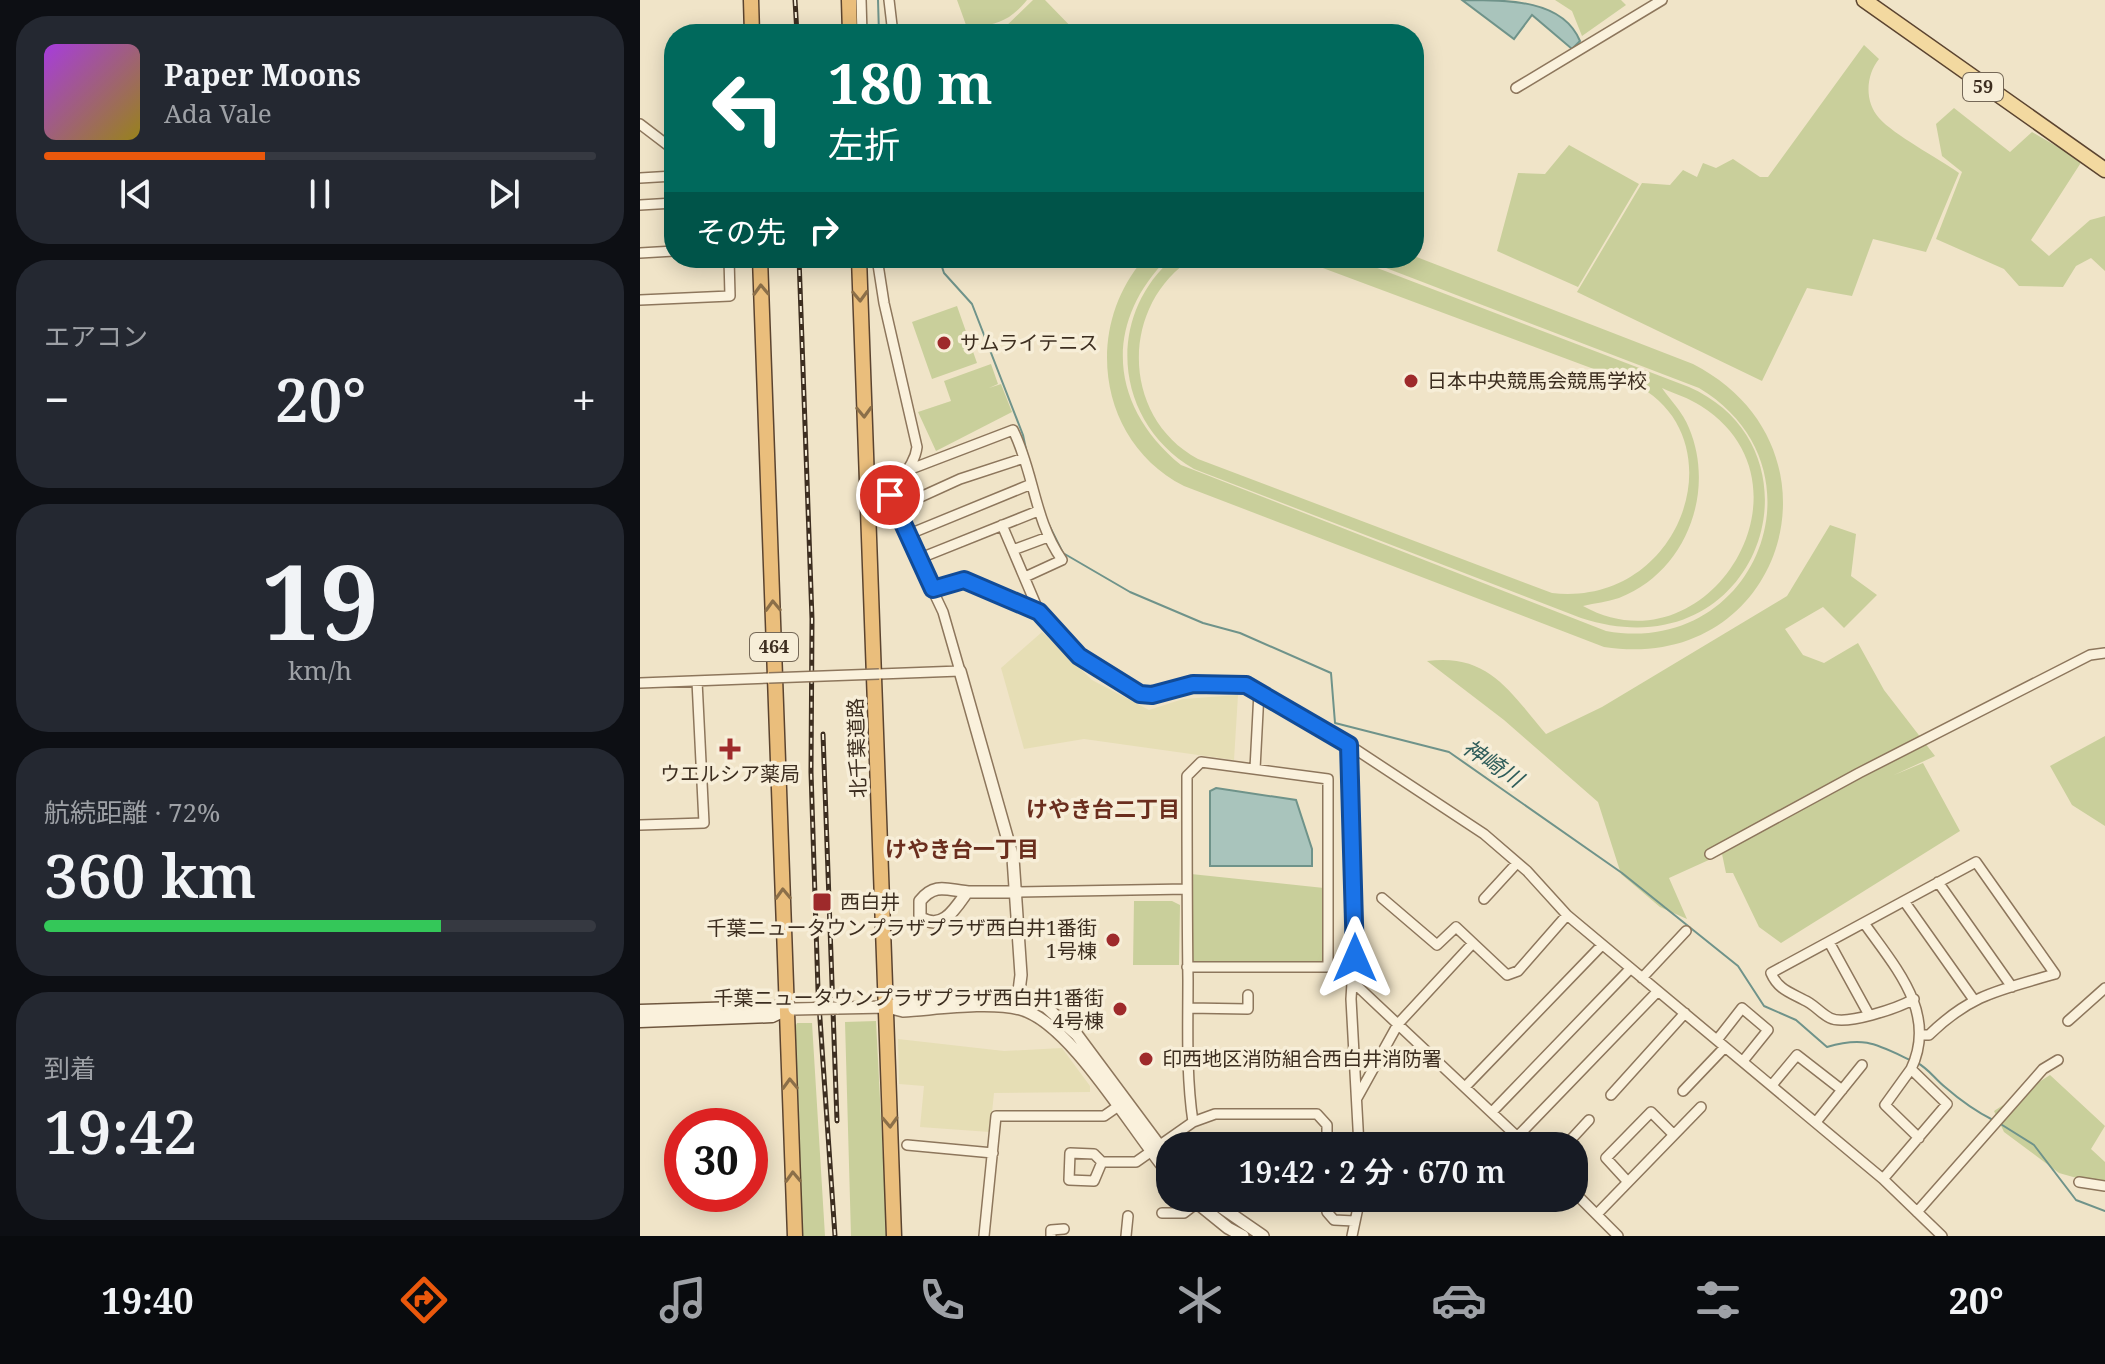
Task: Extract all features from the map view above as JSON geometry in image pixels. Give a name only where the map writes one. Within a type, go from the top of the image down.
[{"type":"highway","points":[[751,0],[752,24]]},
{"type":"highway","points":[[849,0],[850,24]]},
{"type":"highway","name":"464","points":[[760,268],[791,1009],[795,1236]]},
{"type":"highway","name":"北千葉道路","points":[[859,268],[883,1007],[894,1236]]},
{"type":"main road","name":"59","points":[[1864,0],[1984,88],[2105,170]]},
{"type":"main road","points":[[640,1011],[791,1009]]},
{"type":"main road","points":[[640,1021],[772,1016],[791,1009]]},
{"type":"street","points":[[861,0],[862,24]]},
{"type":"street","points":[[889,0],[892,24]]},
{"type":"street","points":[[1516,88],[1662,0]]},
{"type":"street","points":[[642,130],[664,144]]},
{"type":"street","points":[[640,178],[664,177]]},
{"type":"street","points":[[640,205],[664,204]]},
{"type":"street","points":[[640,253],[664,252]]},
{"type":"street","points":[[640,300],[730,296],[729,268]]},
{"type":"street","points":[[879,268],[917,447],[911,469],[890,495],[954,641],[1011,851],[1018,892],[1020,995],[1015,1008]]},
{"type":"street","points":[[911,469],[1013,430],[1038,511],[1048,537],[1062,560],[1025,577]]},
{"type":"street","points":[[894,509],[960,479],[1024,458]]},
{"type":"street","points":[[907,535],[1029,485]]},
{"type":"street","points":[[918,559],[1038,511]]},
{"type":"street","points":[[1002,525],[1039,612],[1086,661],[1140,694],[1152,695],[1217,682],[1246,685],[1349,745],[1484,834],[1567,915],[1883,1179],[1942,1236]]},
{"type":"street","points":[[1013,550],[1048,537]]},
{"type":"street","points":[[933,589],[964,580],[1039,612]]},
{"type":"street","points":[[1710,854],[1886,759],[2090,655],[2105,653]]},
{"type":"street","points":[[640,683],[960,671]]},
{"type":"street","points":[[640,825],[704,823],[697,681]]},
{"type":"street","points":[[1255,769],[1259,692]]},
{"type":"street","points":[[1349,745],[1354,983],[1351,999],[1358,1132]]},
{"type":"street","points":[[1187,967],[1328,967],[1328,779],[1201,762],[1187,776],[1187,967],[1188,1089],[1193,1122]]},
{"type":"street","points":[[1914,999],[1890,1010],[1848,1020],[1833,1020],[1811,1003],[1777,986],[1771,973],[1976,862],[2055,974],[1974,1000],[1956,1009],[1929,1035],[1922,1035]]},
{"type":"street","points":[[1484,899],[1517,863]]},
{"type":"street","points":[[1938,882],[2012,987]]},
{"type":"street","points":[[967,892],[1187,889]]},
{"type":"street","points":[[1382,898],[1437,945],[1456,927],[1507,975],[1518,971],[1567,915]]},
{"type":"street","points":[[1904,901],[1974,1000]]},
{"type":"street","points":[[1864,923],[1914,999],[1922,1035],[1911,1069],[1885,1105],[1919,1138]]},
{"type":"street","points":[[1642,978],[1686,931]]},
{"type":"street","points":[[1829,942],[1868,1013]]},
{"type":"street","points":[[1357,1098],[1398,1024],[1473,943]]},
{"type":"street","points":[[1465,1087],[1602,945]]},
{"type":"street","points":[[1492,1112],[1630,969]]},
{"type":"street","points":[[1354,983],[1512,1132]]},
{"type":"street","points":[[2068,1021],[2105,988]]},
{"type":"street","points":[[1522,1132],[1658,991]]},
{"type":"street","points":[[883,1007],[903,1002],[1020,995],[1046,1007],[1071,1028],[1156,1149]]},
{"type":"street","points":[[1188,1008],[1248,1009],[1248,995]]},
{"type":"street","points":[[791,1009],[883,1007],[903,1011],[1015,1008],[1042,1018],[1064,1035],[1117,1107],[1156,1149]]},
{"type":"street","points":[[1683,1091],[1721,1043],[1742,1008],[1768,1030],[1743,1061]]},
{"type":"street","points":[[1611,1095],[1685,1013]]},
{"type":"street","points":[[1772,1085],[1797,1055],[1842,1090]]},
{"type":"street","points":[[1917,1212],[2043,1069],[2058,1060]]},
{"type":"street","points":[[1816,1122],[1862,1065]]},
{"type":"street","points":[[1883,1179],[1947,1104],[1911,1069]]},
{"type":"street","points":[[984,1236],[996,1116],[1104,1116],[1117,1107]]},
{"type":"street","points":[[1597,1214],[1701,1107]]},
{"type":"street","points":[[1628,1182],[1606,1158],[1651,1112],[1673,1134]]},
{"type":"street","points":[[1179,1132],[1193,1122],[1215,1114],[1317,1114],[1327,1125],[1327,1132]]},
{"type":"street","points":[[1578,1132],[1589,1120]]},
{"type":"street","points":[[907,1145],[993,1153]]},
{"type":"street","points":[[1102,1162],[1136,1162],[1156,1149]]},
{"type":"street","points":[[2079,1182],[2105,1186]]},
{"type":"street","points":[[1588,1205],[1618,1236]]},
{"type":"street","points":[[1162,1213],[1185,1212]]},
{"type":"street","points":[[1214,1212],[1243,1236]]},
{"type":"street","points":[[1220,1212],[1263,1236]]},
{"type":"street","points":[[1327,1212],[1334,1220],[1354,1221]]},
{"type":"street","points":[[1352,1236],[1356,1212]]},
{"type":"street","points":[[1126,1236],[1128,1216]]},
{"type":"street","points":[[1051,1236],[1051,1230],[1064,1229]]},
{"type":"shaded area","points":[[1042,632],[1092,680],[1149,710],[1183,699],[1238,695],[1234,760],[1084,739],[1024,749],[1001,668]]},
{"type":"shaded area","points":[[898,1039],[1004,1051],[1062,1048],[1090,1086],[1090,1092],[994,1093],[990,1132],[920,1127],[924,1086],[899,1084]]},
{"type":"green space","points":[[957,0],[1027,0],[1000,22],[966,24]]},
{"type":"green space","points":[[1033,0],[1045,0],[1068,24],[1008,24]]},
{"type":"green space","points":[[1555,0],[1621,0],[1626,5],[1582,36],[1572,11]]},
{"type":"green space","points":[[1864,45],[1879,59],[1871,73],[1868,88],[1871,104],[1879,118],[1905,139],[1959,173],[1926,252],[1873,239],[1852,296],[1807,288],[1762,381],[1577,292],[1642,183],[1670,185],[1683,170],[1697,177],[1703,163],[1716,168],[1733,159],[1760,177],[1768,177]]},
{"type":"green space","points":[[1954,108],[2010,152],[2032,132],[2082,161],[2031,240],[2049,256],[2090,220],[2105,216],[2105,271],[2091,258],[2076,266],[2063,287],[2019,286],[2004,269],[1936,239],[1962,172],[1942,156],[1936,124]]},
{"type":"green space","points":[[1569,145],[1639,184],[1578,287],[1497,251],[1518,173],[1545,174]]},
{"type":"green space","points":[[1424,260],[1693,364],[1743,401],[1772,447],[1783,497],[1776,547],[1754,591],[1717,626],[1666,646],[1604,647],[1184,486],[1155,467],[1133,442],[1118,414],[1109,383],[1107,351],[1112,319],[1124,288],[1138,268],[1160,268],[1132,310],[1124,337],[1123,364],[1128,391],[1140,417],[1157,442],[1181,465],[1606,631],[1659,632],[1703,616],[1737,587],[1759,549],[1767,507],[1761,463],[1739,422],[1699,388],[1386,268],[1424,268]]},
{"type":"green space","points":[[1164,268],[1181,268],[1169,278],[1152,303],[1142,331],[1139,360],[1143,389],[1154,416],[1172,440],[1198,459],[1552,593],[1597,590],[1635,574],[1663,547],[1682,514],[1689,477],[1684,441],[1666,409],[1634,384],[1323,268],[1377,268],[1689,387],[1733,417],[1758,458],[1765,503],[1756,548],[1732,587],[1694,615],[1643,627],[1581,618],[1194,469],[1168,449],[1148,425],[1134,398],[1128,369],[1128,339],[1136,310],[1151,282]],"holes":[[[1662,388],[1701,406],[1737,440],[1752,480],[1751,522],[1735,562],[1708,594],[1671,615],[1629,620],[1583,606],[1619,598],[1642,586],[1678,550],[1689,527],[1699,478],[1689,428]]]},
{"type":"green space","name":"サムライテニス","points":[[957,306],[977,363],[932,379],[912,322]]},
{"type":"green space","points":[[991,364],[998,384],[989,388],[1001,384],[1012,412],[936,451],[918,412],[951,401],[944,381]]},
{"type":"green space","points":[[1830,525],[1856,534],[1851,576],[1877,595],[1844,628],[1823,607],[1785,629],[1803,655],[1824,663],[1858,643],[1884,690],[1935,756],[1894,775],[1923,763],[1960,831],[1781,943],[1759,927],[1733,873],[1726,873],[1722,854],[1669,878],[1687,919],[1660,907],[1621,874],[1598,802],[1504,720],[1427,661],[1467,663],[1482,670],[1509,690],[1546,734],[1602,707],[1787,596]]},
{"type":"green space","points":[[2105,736],[2105,826],[2072,805],[2050,766]]},
{"type":"green space","points":[[1191,874],[1324,888],[1324,960],[1320,964],[1195,963],[1191,959]]},
{"type":"green space","points":[[1134,901],[1172,901],[1180,905],[1179,965],[1133,965]]},
{"type":"green space","points":[[876,1021],[887,1236],[851,1236],[845,1022]]},
{"type":"green space","points":[[797,1023],[812,1023],[825,1236],[801,1236],[794,1029]]},
{"type":"green space","points":[[2050,1075],[2105,1126],[2091,1149],[2105,1162],[2105,1186],[2059,1173],[2004,1132],[1994,1111]]},
{"type":"water","points":[[1462,0],[1516,2],[1548,10],[1572,27],[1580,41],[1572,49],[1532,15],[1514,39]]},
{"type":"water","points":[[1216,788],[1296,800],[1312,849],[1312,866],[1210,866],[1210,791]]},
{"type":"waterway","name":"神崎川","points":[[878,0],[879,24]]},
{"type":"waterway","name":"神崎川","points":[[942,268],[972,304],[1023,435],[1027,454]]},
{"type":"waterway","name":"神崎川","points":[[1049,525],[1063,553],[1130,592],[1203,623],[1240,633],[1331,673],[1335,723],[1449,752],[1622,873],[1738,966],[1764,1006],[1796,1020],[1827,1047],[1851,1042],[1870,1043],[1910,1060]]},
{"type":"waterway","name":"神崎川","points":[[1916,1062],[1962,1101],[1993,1120]]},
{"type":"waterway","name":"神崎川","points":[[1999,1123],[2034,1145],[2076,1200],[2105,1211]]},
{"type":"railway","points":[[795,0],[796,24]]},
{"type":"railway","points":[[799,268],[812,619],[811,772],[818,990],[835,1236]]},
{"type":"railway","points":[[823,734],[837,1121]]},
{"type":"place","name":"サムライテニス","points":[[944,343]]},
{"type":"place","name":"日本中央競馬会競馬学校","points":[[1411,381]]},
{"type":"place","name":"ウエルシア薬局","points":[[730,749]]},
{"type":"place","name":"西白井","points":[[822,902]]},
{"type":"place","name":"千葉ニュータウンプラザプラザ西白井1番街 1号棟","points":[[1113,940]]},
{"type":"place","name":"千葉ニュータウンプラザプラザ西白井1番街 4号棟","points":[[1120,1009]]},
{"type":"place","name":"印西地区消防組合西白井消防署","points":[[1146,1059]]},
{"type":"district","name":"けやき台二丁目","points":[[1103,809]]},
{"type":"district","name":"けやき台一丁目","points":[[962,849]]},
{"type":"route","points":[[890,495],[933,589],[954,580],[964,580],[1039,612],[1092,667],[1140,694],[1152,695],[1193,684],[1217,682],[1246,685],[1349,745],[1355,958]]}]
